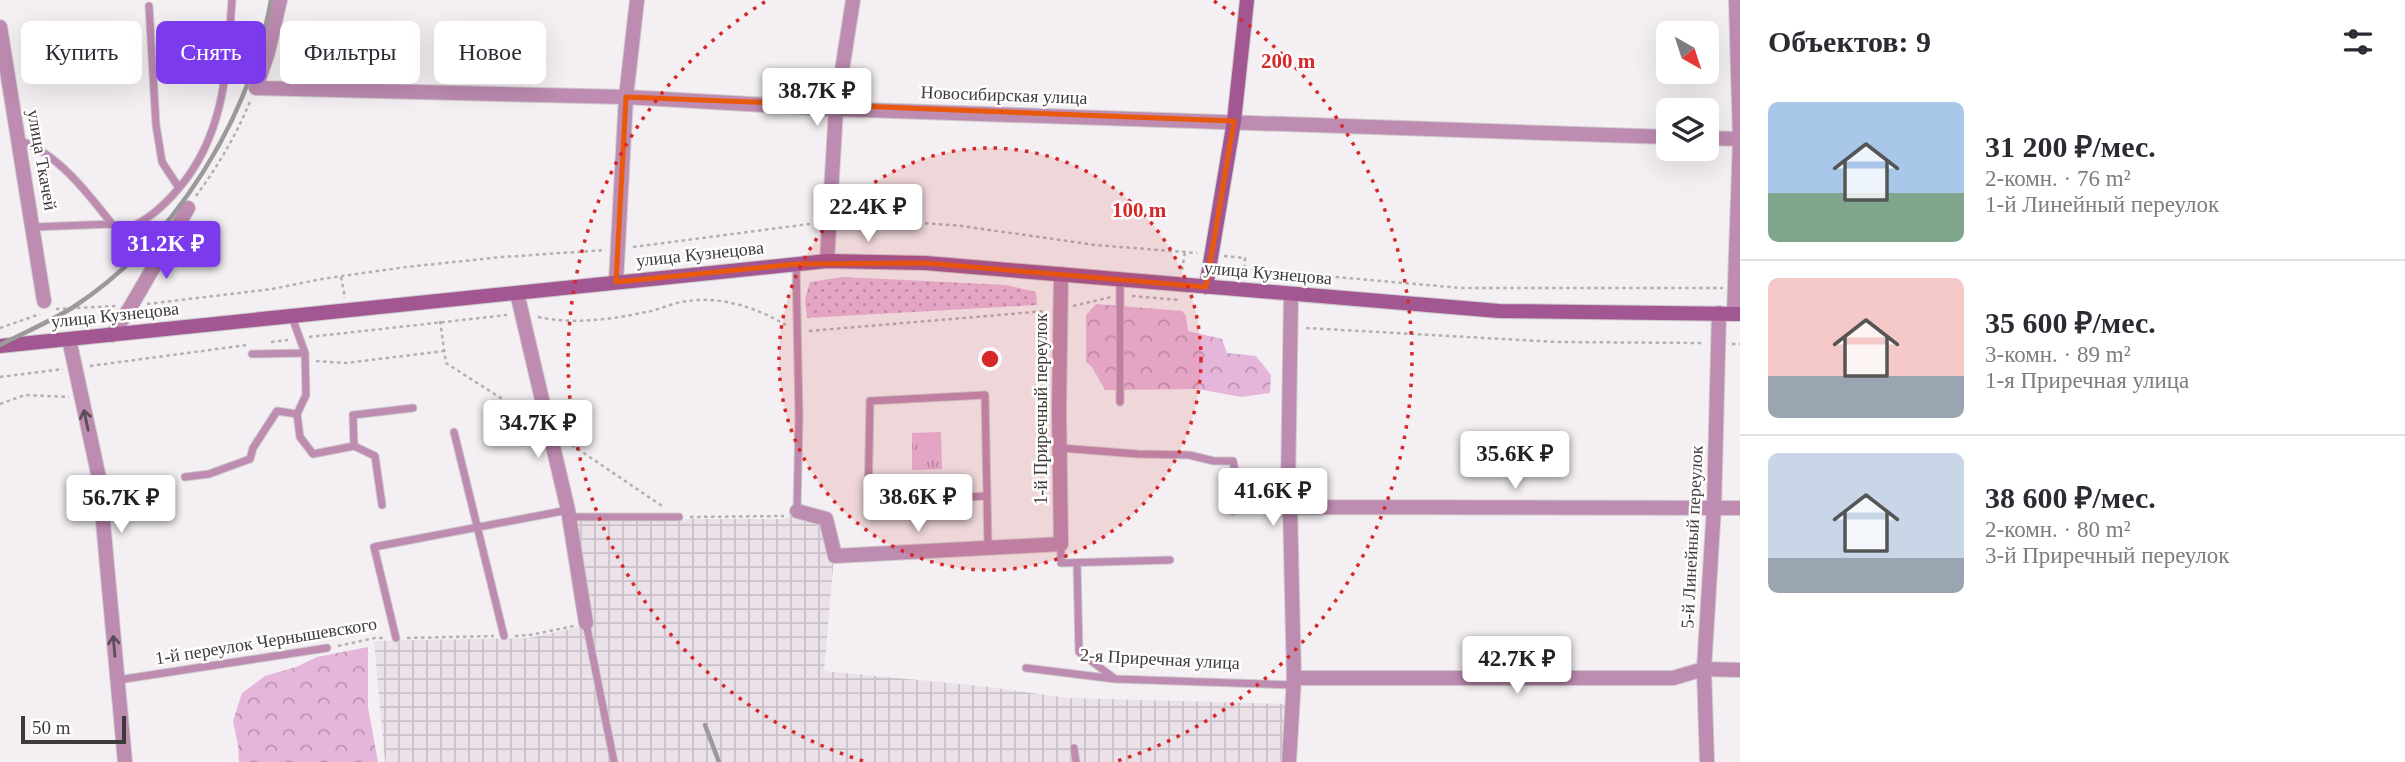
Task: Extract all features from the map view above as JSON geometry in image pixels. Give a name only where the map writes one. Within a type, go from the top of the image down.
[{"type":"main road","points":[[1206,286],[1234,121],[1247,0]]},
{"type":"main road","name":"улица Кузнецова","points":[[0,346],[827,261],[925,263],[1499,311],[1737,314]]},
{"type":"street","points":[[256,88],[268,52],[280,0]]},
{"type":"street","points":[[616,282],[626,97],[637,0]]},
{"type":"street","points":[[827,261],[836,109],[853,0]]},
{"type":"street","points":[[1736,0],[1740,139],[1735,288],[1737,314]]},
{"type":"street","name":"улица Ткачей","points":[[0,27],[46,308]]},
{"type":"street","name":"Новосибирская улица","points":[[256,88],[626,97],[836,109],[1656,137]]},
{"type":"street","points":[[1719,138],[1740,139]]},
{"type":"street","points":[[112,335],[188,208]]},
{"type":"street","name":"1-й Приречный переулок","points":[[1061,274],[1061,544]]},
{"type":"street","points":[[517,293],[568,514],[586,623]]},
{"type":"street","points":[[1289,762],[1294,682],[1288,485],[1290,295]]},
{"type":"street","name":"5-й Линейный переулок","points":[[1707,762],[1704,669],[1714,507],[1719,313]]},
{"type":"street","points":[[69,339],[99,478],[125,762]]},
{"type":"street","points":[[1290,507],[1740,508]]},
{"type":"street","points":[[797,511],[827,519],[835,556],[1061,544]]},
{"type":"street","name":"2-я Приречная улица","points":[[1294,682],[1672,678],[1704,669],[1740,670]]},
{"type":"lane","points":[[19,140],[38,148],[53,159],[112,223],[125,230],[143,222],[160,209],[179,188],[195,169],[206,148],[228,64],[232,0]]},
{"type":"lane","points":[[149,6],[156,125],[162,162],[179,188]]},
{"type":"lane","points":[[34,227],[112,223]]},
{"type":"lane","points":[[796,264],[797,511]]},
{"type":"lane","points":[[1120,280],[1120,402]]},
{"type":"lane","points":[[292,316],[305,353],[306,395],[297,414],[300,437],[313,454],[354,446],[375,456],[382,505]]},
{"type":"lane","points":[[252,354],[305,353]]},
{"type":"lane","points":[[987,496],[868,502],[870,401],[985,395],[987,496],[988,548]]},
{"type":"lane","points":[[354,446],[353,415],[413,408]]},
{"type":"lane","points":[[185,477],[209,474],[250,460],[253,448],[277,411],[297,414]]},
{"type":"lane","points":[[454,432],[503,636]]},
{"type":"lane","points":[[1059,448],[1189,455],[1214,461],[1233,461],[1237,481],[1233,511]]},
{"type":"lane","points":[[396,638],[374,547],[478,526],[568,514],[679,517]]},
{"type":"lane","points":[[1061,544],[1061,563],[1170,560]]},
{"type":"lane","points":[[1077,563],[1079,652],[1115,679]]},
{"type":"lane","points":[[586,623],[614,762]]},
{"type":"lane","name":"1-й переулок Чернышевского","points":[[117,680],[327,648]]},
{"type":"lane","name":"2-я Приречная улица","points":[[1026,668],[1115,679],[1294,682]]},
{"type":"lane","points":[[1073,748],[1076,762]]},
{"type":"path","points":[[188,208],[223,156],[256,88]]},
{"type":"path","points":[[0,328],[46,308],[131,306],[272,289],[406,267],[618,249],[830,221],[896,221],[962,226],[1095,245],[1185,252]]},
{"type":"path","points":[[1245,269],[1461,288],[1735,288]]},
{"type":"path","points":[[272,342],[521,313],[562,322],[618,317],[688,301],[728,302],[765,313],[798,331],[1061,309]]},
{"type":"path","points":[[1290,327],[1557,342],[1718,343]]},
{"type":"path","points":[[0,377],[258,344]]},
{"type":"path","points":[[305,353],[314,361],[346,363],[444,351]]},
{"type":"path","points":[[0,404],[25,396],[69,397],[80,393]]},
{"type":"path","points":[[679,517],[783,517],[797,511]]},
{"type":"path","name":"1-й переулок Чернышевского","points":[[327,648],[375,638],[530,635],[586,623]]},
{"type":"highlighted area","points":[[626,97],[1234,121],[1206,287],[925,263],[796,264],[616,282]]},
{"type":"shaded area","points":[[797,513],[825,520],[834,557],[824,671],[981,686],[1068,698],[1290,704],[1287,762],[385,762],[374,641],[529,638],[588,625],[571,519],[784,519]]},
{"type":"green space","points":[[843,277],[1006,285],[1036,292],[1037,305],[807,318],[805,299],[810,282]]},
{"type":"green space","points":[[1096,304],[1182,311],[1186,316],[1188,331],[1222,339],[1227,353],[1256,356],[1271,375],[1270,393],[1241,397],[1198,389],[1105,390],[1092,367],[1086,362],[1086,315]]},
{"type":"green space","points":[[941,432],[942,469],[912,470],[912,433]]},
{"type":"green space","points":[[368,647],[368,707],[378,762],[239,762],[233,721],[242,693],[265,676],[296,667],[317,657]]},
{"type":"railway","points":[[0,345],[75,306],[112,278],[145,247],[176,211],[203,172],[246,88],[261,44],[271,0]]},
{"type":"railway","points":[[705,725],[719,762]]}]
